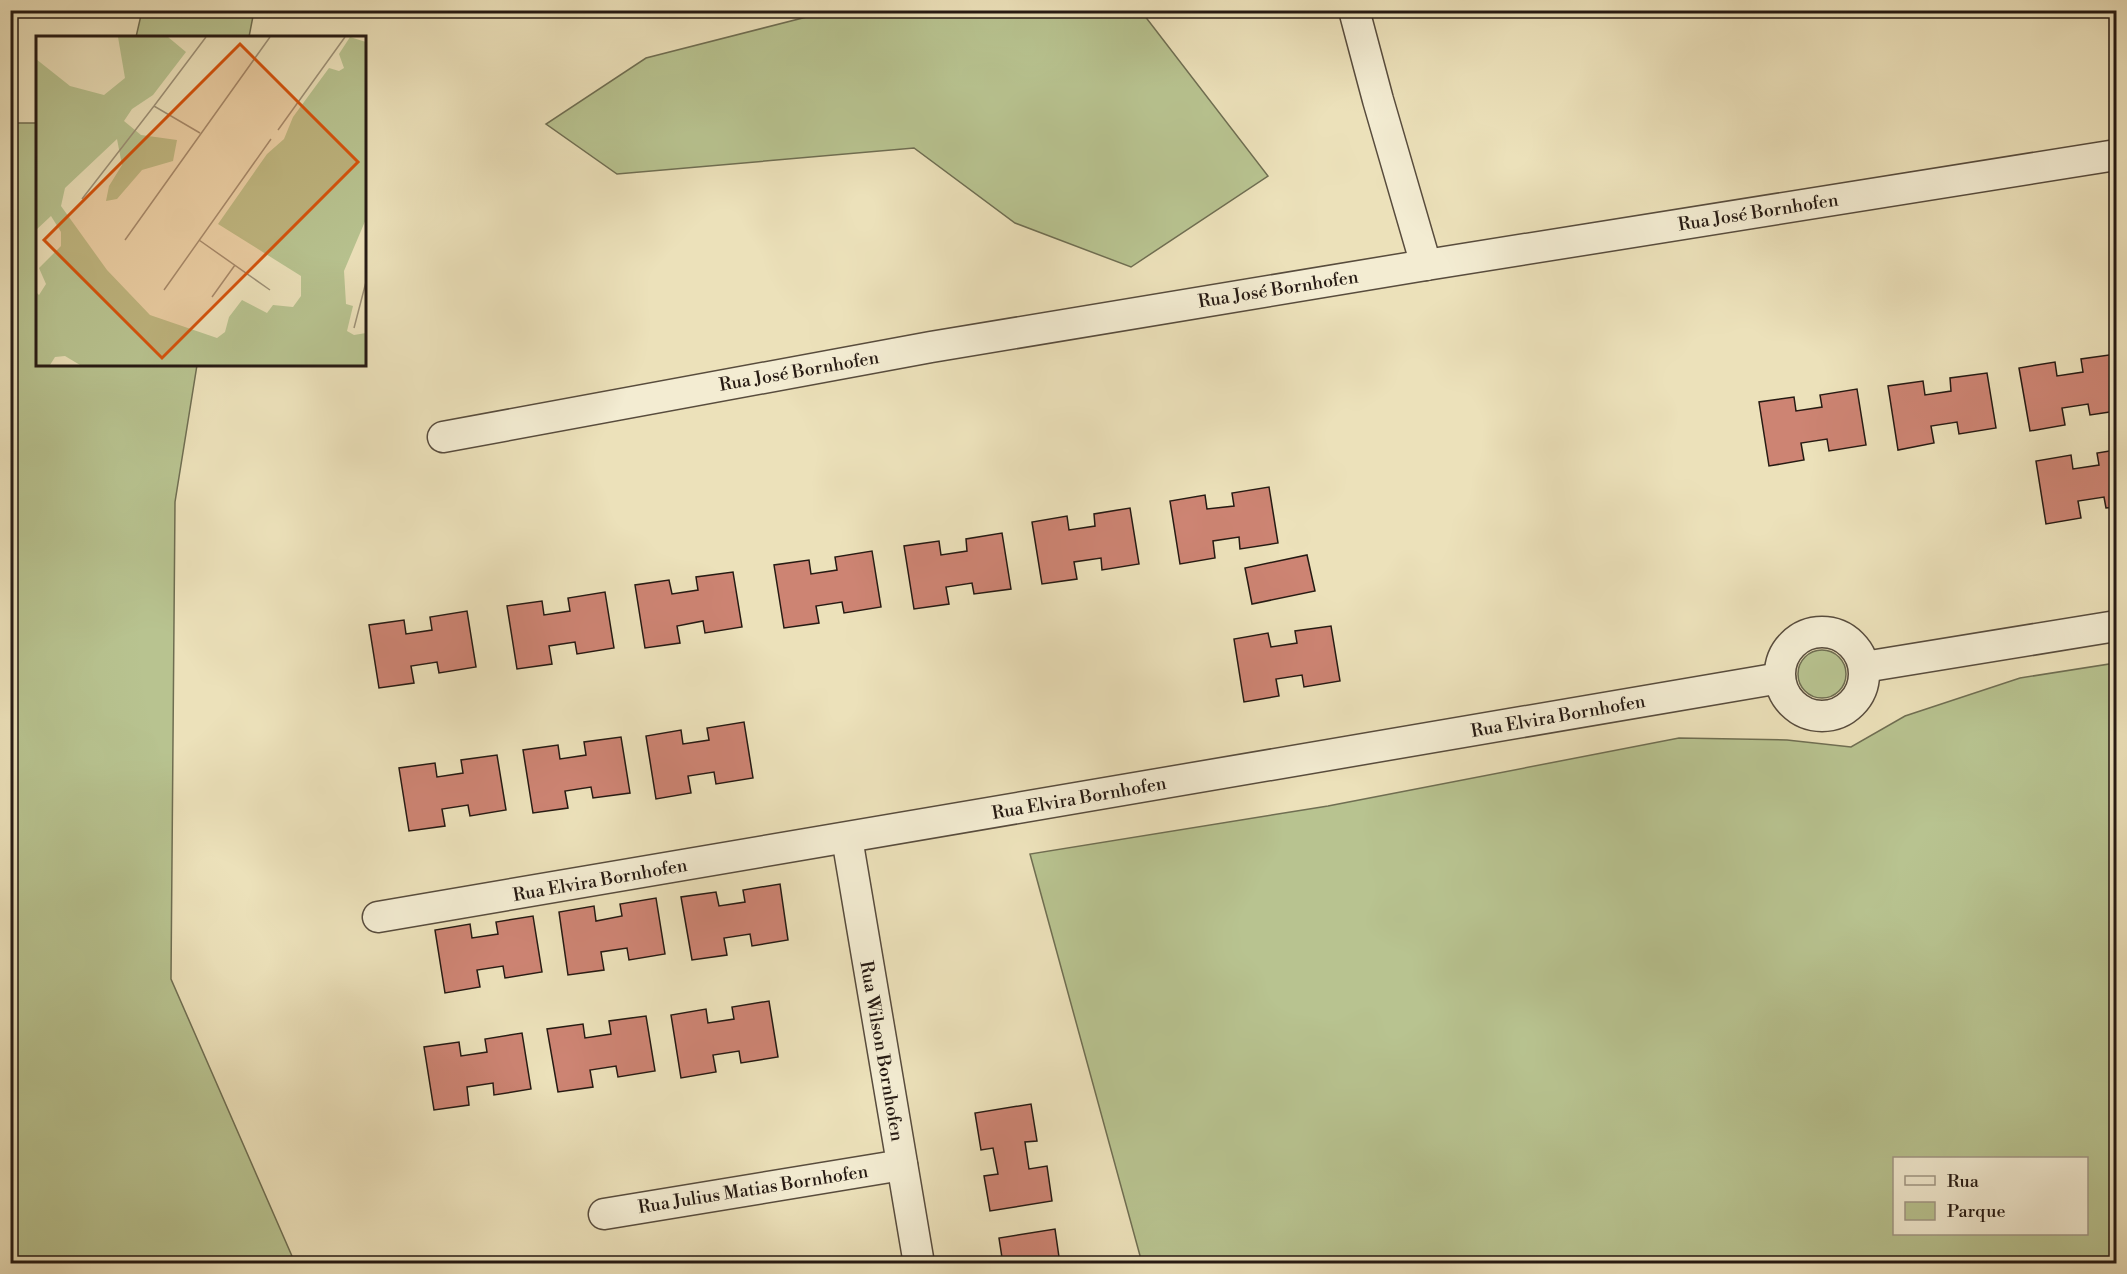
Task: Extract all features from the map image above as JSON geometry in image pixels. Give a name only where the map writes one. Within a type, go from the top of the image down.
[{"type":"street","points":[[1354,10],[1426,265]]},
{"type":"street","name":"Rua José Bornhofen","points":[[443,437],[931,347],[2116,155]]},
{"type":"street","points":[[1864,667],[2116,626]]},
{"type":"street","points":[[1816,632],[1833,633],[1848,640],[1858,651],[1864,667],[1864,684],[1857,699],[1844,711],[1828,716],[1811,715],[1796,707],[1785,694],[1780,678],[1782,662],[1789,647],[1801,636],[1816,632]]},
{"type":"street","name":"Rua Elvira Bornhofen","points":[[378,917],[1780,678]]},
{"type":"street","name":"Rua Wilson Bornhofen","points":[[847,837],[919,1263]]},
{"type":"street","name":"Rua Julius Matias Bornhofen","points":[[604,1214],[902,1165]]},
{"type":"green space","points":[[142,10],[254,11],[249,36],[136,36]]},
{"type":"green space","points":[[830,11],[1141,11],[1268,176],[1131,267],[1015,223],[914,148],[617,174],[546,124],[646,58]]},
{"type":"green space","points":[[11,123],[36,123],[36,366],[197,366],[175,502],[171,979],[295,1263],[11,1263]]},
{"type":"green space","points":[[1817,650],[1827,650],[1839,657],[1846,669],[1846,679],[1839,691],[1827,698],[1817,698],[1802,687],[1798,679],[1798,669],[1809,654]]},
{"type":"green space","points":[[2116,663],[2116,1263],[1142,1263],[1030,854],[1328,806],[1679,738],[1787,740],[1851,747],[1905,716],[2020,678]]},
{"type":"building","points":[[2116,354],[2116,411],[2090,415],[2088,404],[2062,408],[2065,425],[2030,431],[2019,368],[2055,362],[2057,376],[2083,372],[2081,359]]},
{"type":"building","points":[[1987,373],[1996,428],[1959,434],[1957,422],[1931,426],[1934,443],[1898,450],[1888,386],[1923,381],[1925,395],[1951,391],[1950,378]]},
{"type":"building","points":[[1857,389],[1866,445],[1829,451],[1827,439],[1801,443],[1804,460],[1769,466],[1759,402],[1794,397],[1796,411],[1822,407],[1820,395]]},
{"type":"building","points":[[2116,450],[2116,507],[2106,508],[2104,497],[2078,501],[2081,518],[2046,524],[2036,461],[2071,455],[2073,469],[2099,465],[2097,453]]},
{"type":"building","points":[[1269,487],[1278,543],[1240,549],[1239,537],[1213,541],[1215,558],[1180,564],[1170,501],[1205,495],[1207,509],[1234,506],[1232,493]]},
{"type":"building","points":[[1130,508],[1139,564],[1102,570],[1101,558],[1074,562],[1077,579],[1042,584],[1032,522],[1067,516],[1069,530],[1095,526],[1094,514]]},
{"type":"building","points":[[1002,533],[1011,589],[974,594],[972,583],[946,587],[949,604],[914,609],[904,546],[939,541],[941,555],[967,551],[966,539]]},
{"type":"building","points":[[872,551],[881,607],[844,613],[842,602],[816,606],[819,623],[784,628],[774,565],[809,560],[811,574],[837,570],[835,557]]},
{"type":"building","points":[[1307,555],[1315,591],[1252,604],[1245,568]]},
{"type":"building","points":[[733,572],[742,627],[705,633],[703,621],[677,626],[680,643],[645,648],[635,585],[669,580],[672,594],[698,590],[696,577]]},
{"type":"building","points":[[605,592],[614,648],[577,654],[575,642],[549,646],[552,664],[517,669],[507,606],[542,601],[544,615],[570,611],[568,598]]},
{"type":"building","points":[[467,611],[476,667],[439,673],[437,662],[411,666],[414,683],[379,688],[369,625],[404,620],[406,634],[432,630],[430,617]]},
{"type":"building","points":[[1331,626],[1340,681],[1304,687],[1302,675],[1276,679],[1279,696],[1244,702],[1234,639],[1268,633],[1271,647],[1297,643],[1295,631]]},
{"type":"building","points":[[744,722],[753,778],[716,784],[714,772],[688,776],[691,793],[656,799],[646,736],[681,730],[683,744],[709,740],[707,728]]},
{"type":"building","points":[[621,737],[630,793],[593,798],[591,787],[565,791],[568,808],[533,813],[523,750],[558,745],[560,759],[586,755],[584,742]]},
{"type":"building","points":[[497,755],[506,810],[470,816],[468,805],[442,809],[445,826],[409,831],[399,768],[435,763],[437,777],[463,773],[461,760]]},
{"type":"building","points":[[780,884],[788,940],[752,946],[750,934],[724,938],[727,955],[692,960],[681,897],[716,892],[719,906],[745,902],[743,890]]},
{"type":"building","points":[[656,898],[665,954],[629,960],[627,948],[601,952],[604,970],[568,975],[559,912],[594,906],[596,921],[622,916],[620,904]]},
{"type":"building","points":[[533,916],[542,972],[505,978],[503,966],[477,970],[480,987],[445,993],[435,930],[470,924],[472,938],[498,934],[496,922]]},
{"type":"building","points":[[769,1001],[778,1057],[741,1063],[739,1051],[713,1055],[716,1072],[681,1078],[671,1015],[706,1009],[708,1023],[734,1019],[732,1007]]},
{"type":"building","points":[[646,1016],[655,1071],[618,1077],[616,1066],[590,1070],[593,1087],[558,1092],[547,1029],[583,1024],[585,1038],[611,1034],[609,1021]]},
{"type":"building","points":[[522,1033],[531,1089],[494,1095],[493,1083],[467,1087],[469,1105],[434,1110],[424,1047],[459,1042],[461,1056],[487,1052],[485,1039]]},
{"type":"building","points":[[1031,1104],[1037,1141],[1025,1142],[1029,1169],[1047,1166],[1052,1201],[990,1211],[984,1176],[998,1174],[993,1148],[981,1150],[975,1113]]},
{"type":"building","points":[[1055,1229],[1060,1264],[1003,1264],[999,1238]]}]
